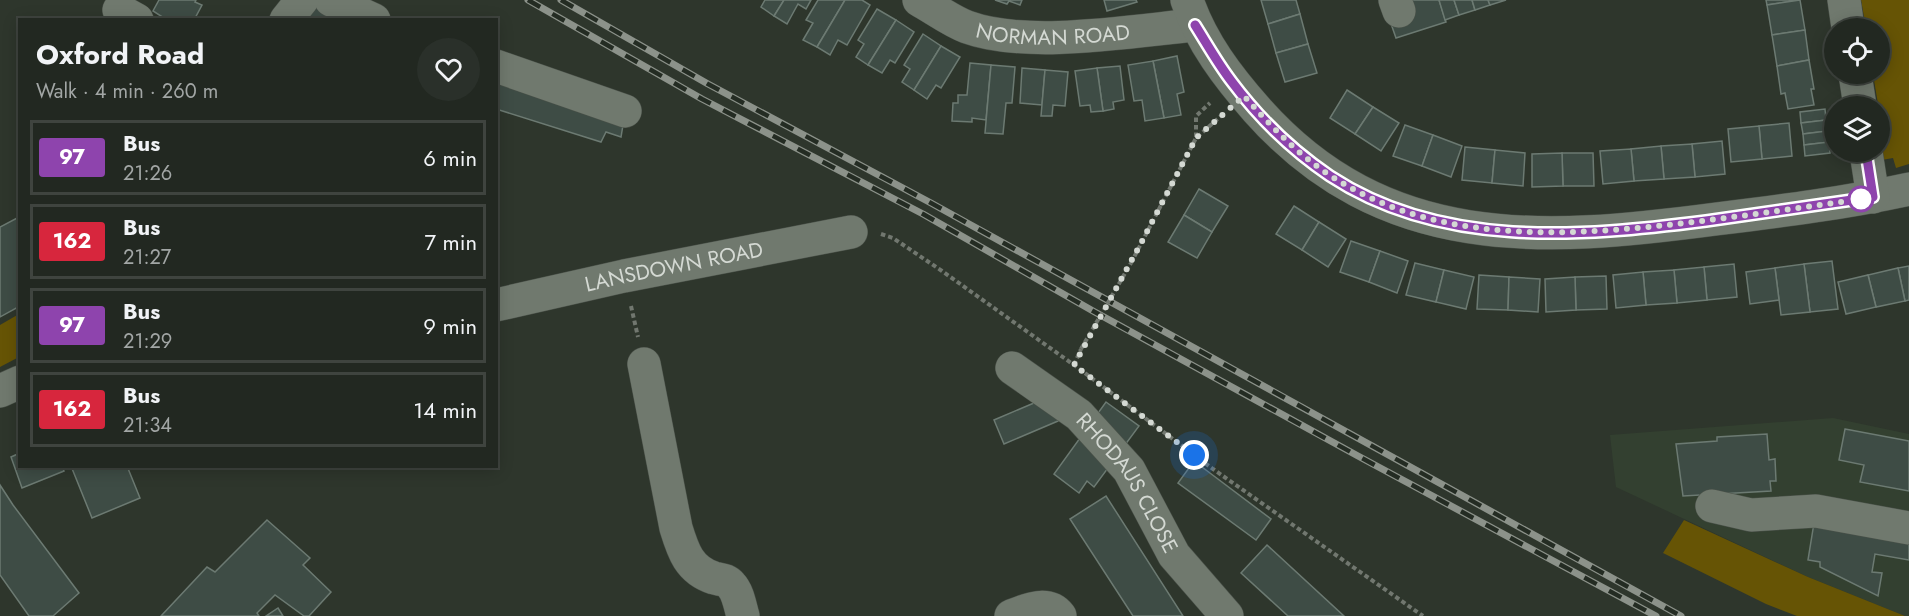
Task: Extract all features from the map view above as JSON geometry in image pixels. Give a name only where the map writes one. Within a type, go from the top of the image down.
[{"type":"street","points":[[288,18],[302,0]]},
{"type":"street","points":[[331,0],[370,18]]},
{"type":"street","name":"NORMAN ROAD","points":[[919,0],[967,27],[1012,35],[1046,37],[1083,36],[1191,12]]},
{"type":"street","points":[[1844,0],[1847,18]]},
{"type":"street","points":[[1191,12],[1238,89],[1289,144],[1331,176],[1357,192],[1425,218],[1480,229],[1561,234],[1624,230],[1782,211],[1909,189]]},
{"type":"street","points":[[498,67],[625,111]]},
{"type":"street","points":[[1868,162],[1873,197]]},
{"type":"street","name":"LANSDOWN ROAD","points":[[498,305],[624,276],[851,232]]},
{"type":"street","points":[[644,364],[676,528],[684,552],[691,565],[714,578],[726,580],[734,588],[742,616]]},
{"type":"street","name":"RHODAUS CLOSE","points":[[1012,368],[1079,416],[1130,470],[1174,555],[1227,616]]},
{"type":"street","points":[[0,392],[18,383]]},
{"type":"street","points":[[1712,506],[1751,515],[1816,511],[1909,528]]},
{"type":"street","points":[[1011,616],[1034,608],[1047,608],[1056,610],[1060,616]]},
{"type":"path","points":[[1196,138],[1196,116],[1238,89]]},
{"type":"path","points":[[1074,365],[1131,263],[1196,138],[1238,89]]},
{"type":"path","points":[[851,232],[876,232],[893,238],[1074,365],[1213,469],[1423,616]]},
{"type":"path","points":[[624,276],[644,364]]},
{"type":"shaded area","points":[[1861,0],[1909,0],[1909,164],[1896,168],[1893,158],[1890,159],[1890,96],[1877,96],[1875,84],[1890,84],[1890,18],[1864,18]]},
{"type":"shaded area","points":[[18,315],[18,358],[0,367],[0,325]]},
{"type":"shaded area","points":[[1833,418],[1909,434],[1909,616],[1808,577],[1616,487],[1610,435]]},
{"type":"shaded area","points":[[1684,520],[1808,577],[1905,616],[1797,616],[1766,604],[1663,553]]},
{"type":"building","points":[[159,0],[196,0],[195,2],[202,5],[195,18],[164,18],[153,11]]},
{"type":"building","points":[[765,0],[784,0],[774,16],[761,7]]},
{"type":"building","points":[[784,0],[811,0],[806,9],[798,4],[787,24],[774,16]]},
{"type":"building","points":[[818,0],[845,0],[817,47],[803,40],[813,23],[806,20]]},
{"type":"building","points":[[845,0],[862,0],[870,5],[847,45],[838,40],[830,55],[817,47]]},
{"type":"building","points":[[995,0],[1022,0],[1020,5]]},
{"type":"building","points":[[1104,0],[1136,0],[1137,2],[1107,11]]},
{"type":"building","points":[[1261,0],[1296,0],[1300,14],[1268,24]]},
{"type":"building","points":[[1409,0],[1439,0],[1446,22],[1396,38],[1389,18]]},
{"type":"building","points":[[1439,0],[1454,0],[1459,15],[1445,20]]},
{"type":"building","points":[[1454,0],[1472,0],[1475,10],[1459,15]]},
{"type":"building","points":[[1472,0],[1488,0],[1490,5],[1475,10]]},
{"type":"building","points":[[1488,0],[1506,0],[1490,5]]},
{"type":"building","points":[[1766,0],[1799,0],[1767,5]]},
{"type":"building","points":[[1800,0],[1805,30],[1772,35],[1767,5]]},
{"type":"building","points":[[314,3],[343,18],[307,18]]},
{"type":"building","points":[[877,9],[896,20],[868,65],[856,57],[864,44],[858,40]]},
{"type":"building","points":[[1300,14],[1308,44],[1276,53],[1268,24]]},
{"type":"building","points":[[896,20],[914,32],[895,63],[890,60],[882,73],[868,65]]},
{"type":"building","points":[[1805,30],[1809,60],[1777,66],[1772,35]]},
{"type":"building","points":[[923,34],[941,46],[914,90],[902,82],[910,69],[904,65]]},
{"type":"building","points":[[1308,44],[1317,73],[1285,82],[1276,53]]},
{"type":"building","points":[[941,46],[960,57],[941,88],[936,85],[927,99],[914,90]]},
{"type":"building","points":[[1177,56],[1184,92],[1177,94],[1181,115],[1164,118],[1153,61]]},
{"type":"building","points":[[1809,60],[1814,105],[1788,109],[1785,93],[1781,94],[1777,66]]},
{"type":"building","points":[[1153,61],[1164,118],[1145,121],[1142,100],[1134,101],[1128,65]]},
{"type":"building","points":[[970,63],[991,65],[986,120],[972,118],[972,122],[952,121],[953,103],[958,103],[958,95],[967,95]]},
{"type":"building","points":[[991,65],[1015,67],[1012,103],[1006,103],[1003,134],[985,133]]},
{"type":"building","points":[[1120,66],[1124,100],[1113,102],[1114,109],[1103,111],[1097,68]]},
{"type":"building","points":[[1022,68],[1045,70],[1042,105],[1020,103]]},
{"type":"building","points":[[1097,68],[1103,111],[1091,112],[1090,105],[1080,106],[1075,71]]},
{"type":"building","points":[[1045,70],[1068,72],[1065,106],[1053,105],[1052,116],[1041,116]]},
{"type":"building","points":[[498,76],[624,119],[621,137],[606,132],[601,142],[498,110]]},
{"type":"building","points":[[1347,90],[1373,107],[1355,134],[1330,118]]},
{"type":"building","points":[[1373,107],[1399,123],[1381,151],[1355,134]]},
{"type":"building","points":[[1824,109],[1824,120],[1801,123],[1800,112]]},
{"type":"building","points":[[1824,120],[1824,131],[1803,134],[1801,123]]},
{"type":"building","points":[[1789,123],[1792,156],[1762,159],[1759,126]]},
{"type":"building","points":[[1405,125],[1433,135],[1422,166],[1393,156]]},
{"type":"building","points":[[1759,126],[1762,159],[1731,162],[1728,129]]},
{"type":"building","points":[[1824,131],[1824,143],[1804,145],[1803,134]]},
{"type":"building","points":[[1433,135],[1462,146],[1451,177],[1422,166]]},
{"type":"building","points":[[1722,141],[1725,174],[1695,177],[1692,144]]},
{"type":"building","points":[[1824,143],[1824,154],[1805,156],[1804,145]]},
{"type":"building","points":[[1692,144],[1695,177],[1664,179],[1661,146]]},
{"type":"building","points":[[1661,146],[1664,179],[1634,181],[1631,149]]},
{"type":"building","points":[[1465,147],[1495,150],[1492,183],[1462,180]]},
{"type":"building","points":[[1631,149],[1634,181],[1603,184],[1600,151]]},
{"type":"building","points":[[1495,150],[1525,153],[1523,186],[1492,183]]},
{"type":"building","points":[[1562,153],[1593,153],[1594,186],[1563,186]]},
{"type":"building","points":[[1562,153],[1563,186],[1532,187],[1532,154]]},
{"type":"building","points":[[1199,189],[1228,206],[1212,232],[1184,215]]},
{"type":"building","points":[[1294,206],[1319,222],[1302,250],[1276,234]]},
{"type":"building","points":[[1184,215],[1212,232],[1197,258],[1168,242]]},
{"type":"building","points":[[18,218],[18,307],[0,317],[0,227]]},
{"type":"building","points":[[1319,222],[1346,239],[1328,267],[1302,250]]},
{"type":"building","points":[[1351,241],[1380,251],[1369,282],[1340,272]]},
{"type":"building","points":[[1380,251],[1408,261],[1397,293],[1369,282]]},
{"type":"building","points":[[1832,261],[1838,309],[1810,312],[1804,264]]},
{"type":"building","points":[[1415,263],[1444,270],[1436,302],[1406,295]]},
{"type":"building","points":[[1734,264],[1737,297],[1707,300],[1704,267]]},
{"type":"building","points":[[1804,264],[1810,312],[1781,315],[1775,268]]},
{"type":"building","points":[[1909,266],[1909,300],[1905,301],[1898,268]]},
{"type":"building","points":[[1704,267],[1707,300],[1677,303],[1674,270]]},
{"type":"building","points":[[1775,268],[1779,300],[1750,304],[1746,272]]},
{"type":"building","points":[[1898,268],[1905,301],[1876,307],[1868,275]]},
{"type":"building","points":[[1444,270],[1474,277],[1466,309],[1436,302]]},
{"type":"building","points":[[1674,270],[1677,303],[1646,305],[1643,272]]},
{"type":"building","points":[[1643,272],[1646,305],[1616,308],[1613,275]]},
{"type":"building","points":[[1479,275],[1509,277],[1508,310],[1477,309]]},
{"type":"building","points":[[1868,275],[1876,307],[1846,314],[1838,282]]},
{"type":"building","points":[[1606,276],[1607,309],[1576,310],[1575,277]]},
{"type":"building","points":[[1509,277],[1540,279],[1538,312],[1508,310]]},
{"type":"building","points":[[1575,277],[1576,310],[1546,312],[1545,279]]},
{"type":"building","points":[[1048,397],[1058,421],[1004,444],[994,420]]},
{"type":"building","points":[[1106,402],[1139,426],[1094,487],[1087,481],[1079,493],[1054,474]]},
{"type":"building","points":[[1845,429],[1909,441],[1909,491],[1860,482],[1864,465],[1839,460]]},
{"type":"building","points":[[1767,434],[1769,460],[1775,459],[1776,481],[1770,481],[1771,491],[1683,496],[1676,444],[1717,441],[1717,437]]},
{"type":"building","points":[[18,454],[18,468],[63,468],[64,471],[22,488],[11,457]]},
{"type":"building","points":[[1194,461],[1271,519],[1256,540],[1178,483]]},
{"type":"building","points":[[72,468],[128,468],[140,498],[92,518]]},
{"type":"building","points":[[0,485],[79,593],[53,616],[29,616],[0,575]]},
{"type":"building","points":[[1106,496],[1183,616],[1133,616],[1070,519]]},
{"type":"building","points":[[267,520],[310,558],[303,565],[331,592],[309,616],[304,616],[275,595],[257,613],[259,616],[161,616],[207,567],[215,572]]},
{"type":"building","points":[[1814,523],[1909,539],[1909,560],[1875,554],[1872,572],[1882,573],[1878,596],[1820,567],[1820,562],[1808,560]]},
{"type":"building","points":[[1267,545],[1344,616],[1288,616],[1241,573]]},
{"type":"building","points":[[278,608],[283,616],[266,616]]},
{"type":"railway","points":[[528,0],[702,99],[923,214],[1093,311],[1656,616]]},
{"type":"railway","points":[[561,0],[708,84],[931,203],[1681,616]]},
{"type":"bus line","name":"97","points":[[1195,25],[1232,82],[1272,127],[1309,161],[1357,192],[1394,208],[1436,221],[1480,229],[1561,234],[1624,230],[1782,211],[1873,197],[1868,162]]},
{"type":"route","points":[[1194,455],[1074,365],[1196,138],[1244,96],[1272,127],[1309,161],[1357,192],[1394,208],[1436,221],[1480,229],[1561,234],[1624,230],[1861,199]]}]
